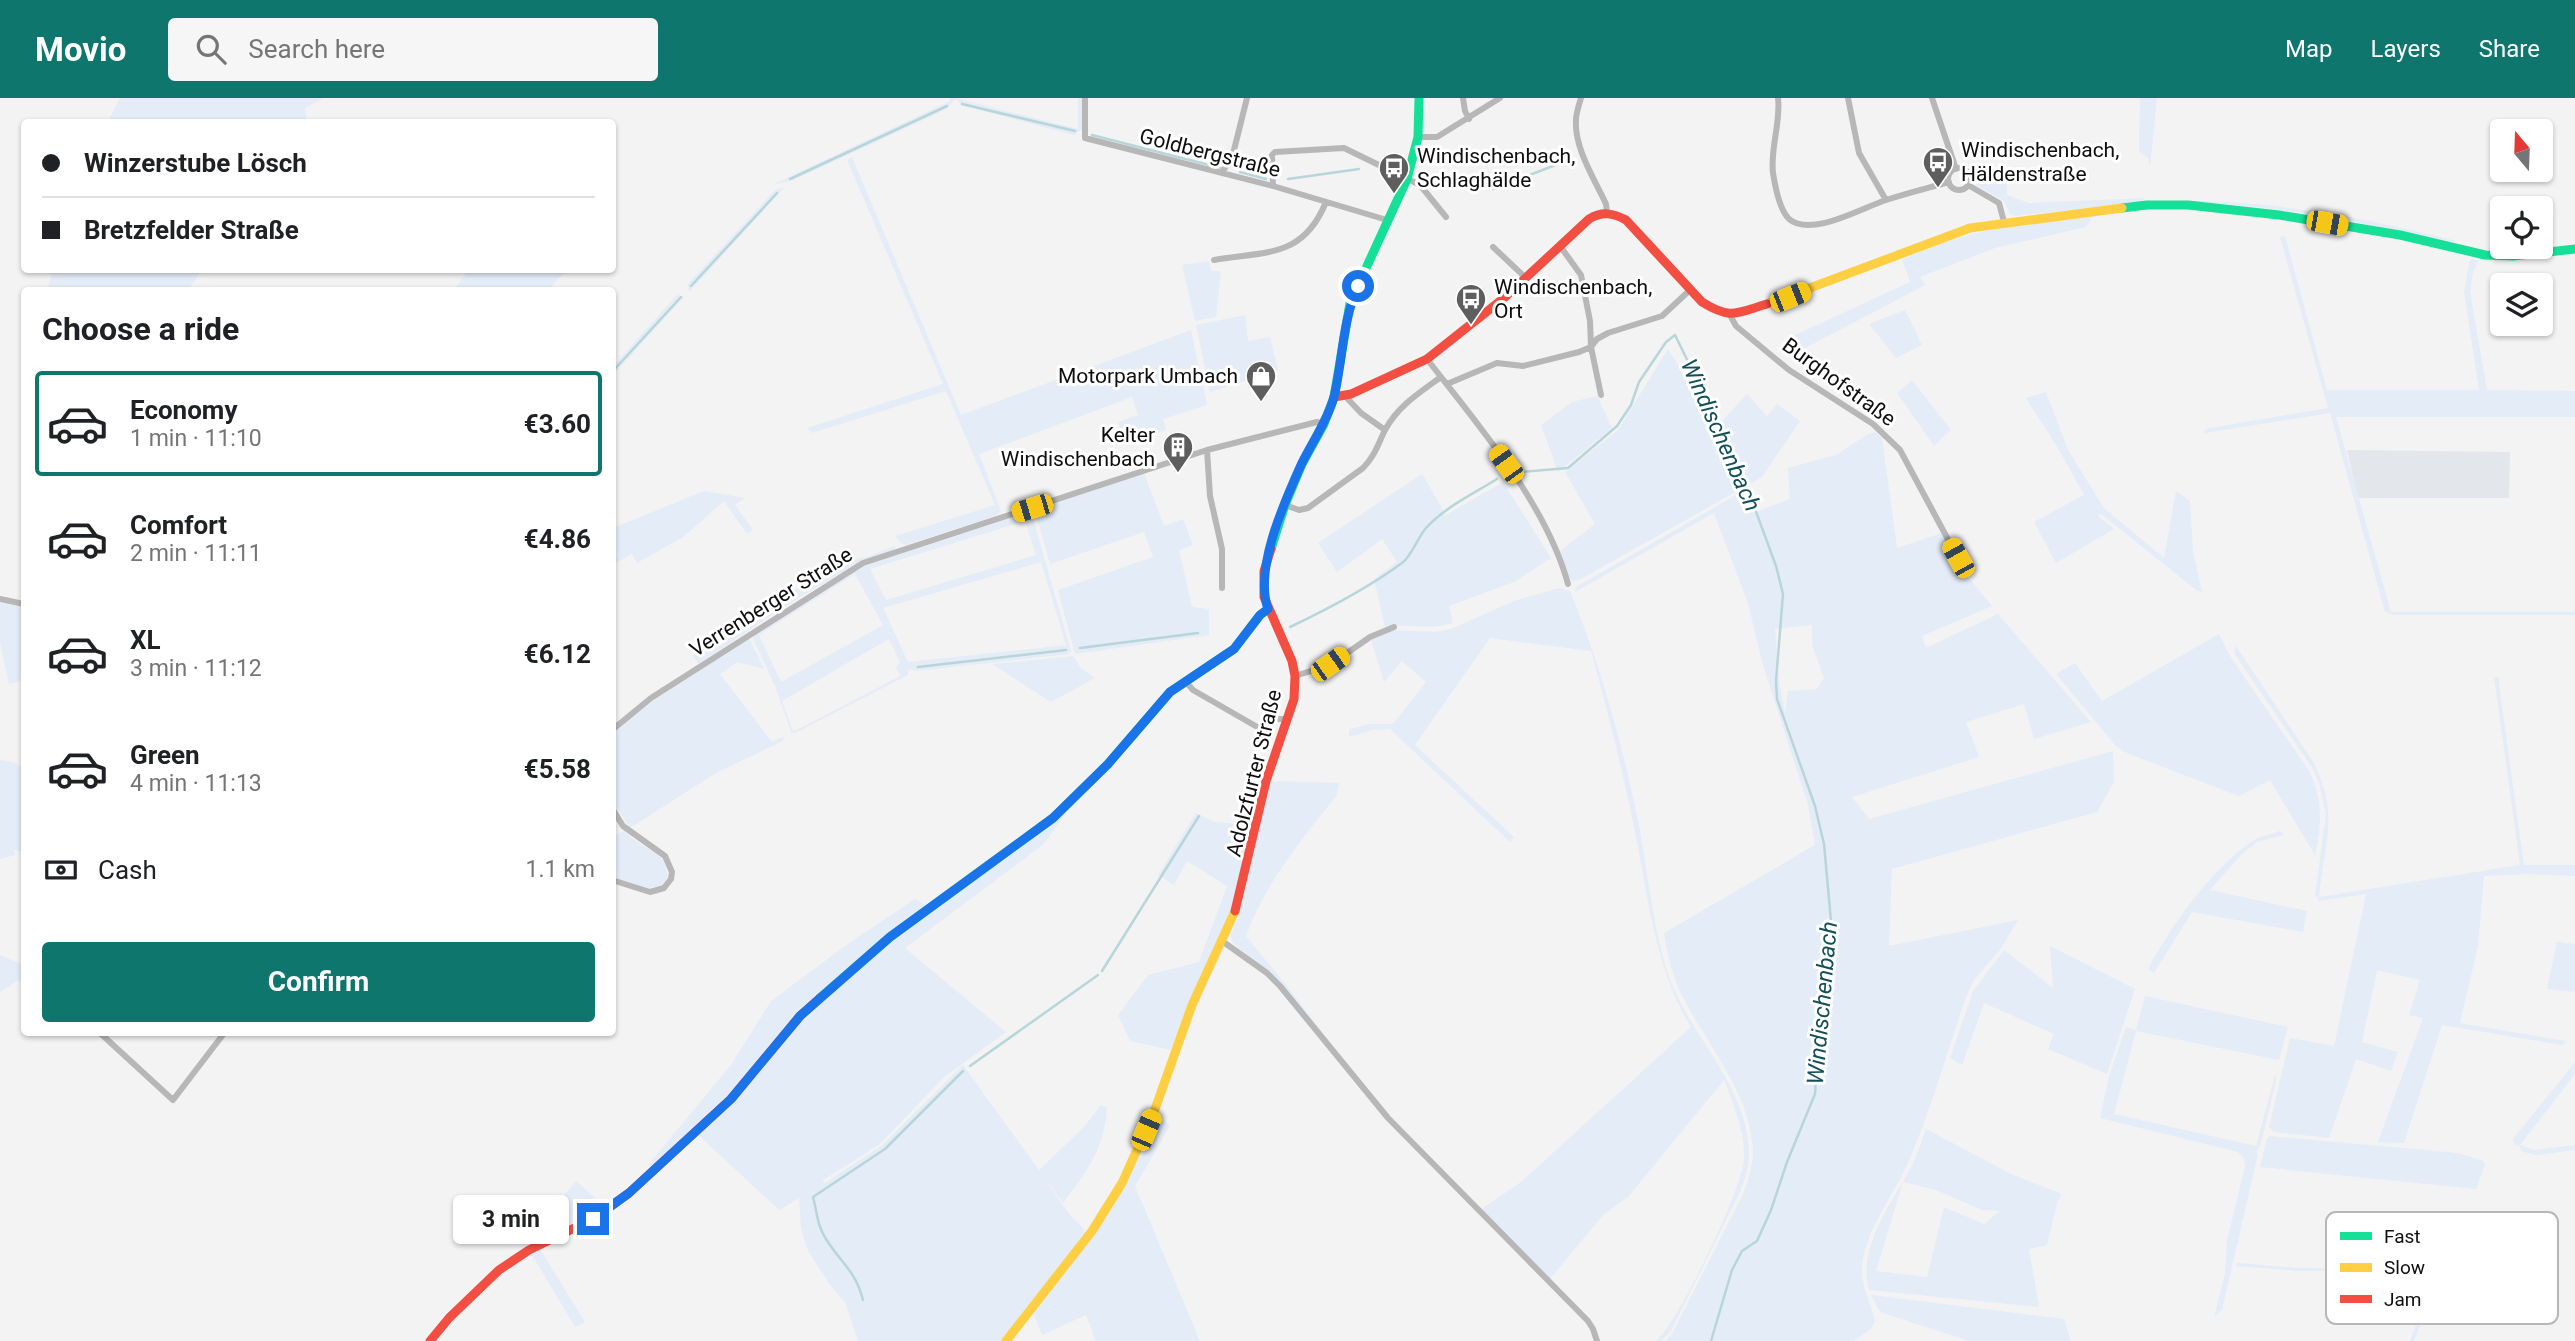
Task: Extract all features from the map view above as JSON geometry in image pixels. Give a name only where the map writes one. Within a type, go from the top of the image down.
[{"type":"street","name":"Goldbergstraße","points":[[1085,98],[1085,138],[1222,173],[1387,220]]},
{"type":"street","points":[[1222,173],[1233,154],[1247,98]]},
{"type":"street","name":"Adolzfurter Straße","points":[[1006,1341],[1092,1231],[1122,1183],[1154,1112],[1192,1005],[1238,904],[1266,781],[1294,699],[1295,676],[1286,645],[1264,597],[1264,571],[1285,505],[1334,397],[1350,303],[1407,179],[1418,137],[1419,98]]},
{"type":"street","points":[[1463,98],[1469,119]]},
{"type":"street","points":[[1418,137],[1437,137],[1500,98]]},
{"type":"street","points":[[1581,98],[1576,120],[1577,132],[1607,212]]},
{"type":"street","points":[[1778,98],[1772,161],[1777,191],[1789,219],[1810,225],[1825,223],[1886,200],[1949,182]]},
{"type":"street","points":[[1848,98],[1859,153],[1886,200]]},
{"type":"street","points":[[1931,98],[1956,169]]},
{"type":"street","points":[[1273,187],[1272,155],[1275,152],[1340,146],[1420,185],[1446,217]]},
{"type":"street","points":[[1949,182],[1950,174],[1956,169]]},
{"type":"street","points":[[1949,182],[1958,190],[1968,185],[1970,179],[1967,172],[1956,169]]},
{"type":"street","points":[[1968,185],[1999,203],[2004,222]]},
{"type":"street","points":[[1214,260],[1277,250],[1291,245],[1313,228],[1326,202]]},
{"type":"street","points":[[1334,397],[1345,396],[1411,369],[1427,359],[1471,326],[1595,215],[1607,212],[1616,214],[1632,225],[1702,302],[1717,312],[1730,315],[1790,297],[1938,238],[1970,228],[2147,205],[2188,205],[2279,215],[2400,235],[2485,255],[2513,256],[2575,249]]},
{"type":"street","points":[[1560,246],[1581,275],[1601,395]]},
{"type":"street","points":[[1493,247],[1526,278]]},
{"type":"street","points":[[1447,384],[1497,363],[1523,366],[1579,352],[1591,347],[1597,339],[1608,333],[1662,316],[1690,290]]},
{"type":"street","name":"Burghofstraße","points":[[1730,315],[1736,326],[1788,370],[1873,424],[1900,450],[1958,558]]},
{"type":"street","points":[[1427,359],[1506,464],[1542,520],[1561,558],[1568,583]]},
{"type":"street","points":[[1285,505],[1299,510],[1308,508],[1371,460],[1385,430],[1407,401],[1441,377]]},
{"type":"street","points":[[1345,396],[1361,413],[1385,430]]},
{"type":"street","name":"Verrenberger Straße","points":[[616,727],[652,698],[863,564],[1207,450],[1317,422],[1324,424]]},
{"type":"street","points":[[1207,450],[1210,496],[1222,549],[1222,588]]},
{"type":"street","points":[[0,599],[21,603]]},
{"type":"street","points":[[430,1341],[449,1318],[499,1270],[529,1250],[593,1219],[629,1193],[731,1099],[800,1016],[890,937],[1053,818],[1108,764],[1170,692],[1234,649],[1260,615],[1268,609]]},
{"type":"street","points":[[1295,676],[1330,664],[1370,637],[1394,627]]},
{"type":"street","points":[[1186,682],[1193,690],[1259,728],[1269,719],[1288,719]]},
{"type":"street","points":[[616,815],[623,826],[665,856],[672,872],[671,879],[664,888],[650,892],[616,881]]},
{"type":"street","points":[[1223,941],[1267,973],[1280,986],[1388,1118],[1588,1321],[1597,1341]]},
{"type":"street","points":[[103,1036],[173,1100],[222,1036]]},
{"type":"shaded area","points":[[120,98],[324,98],[305,108],[307,119],[110,119]]},
{"type":"shaded area","points":[[950,98],[955,98],[1078,129],[1078,98],[1082,98],[1082,129],[1074,135],[964,106],[955,99],[947,109],[791,181],[774,184],[950,101]]},
{"type":"shaded area","points":[[2140,98],[2157,98],[2150,167],[2148,158],[2139,152]]},
{"type":"shaded area","points":[[852,157],[961,415],[1191,330],[1207,405],[1163,419],[1166,430],[1135,440],[1131,429],[1121,432],[1118,422],[1138,415],[1132,397],[979,454],[1001,511],[996,516],[905,545],[901,543],[895,536],[995,505],[946,391],[812,433],[807,428],[943,384],[847,160]]},
{"type":"shaded area","points":[[2006,168],[2007,195],[2029,203],[2145,198],[2140,202],[2016,216],[2010,214],[2004,201],[1976,185],[1977,175]]},
{"type":"shaded area","points":[[785,187],[689,292],[688,284],[775,190]]},
{"type":"shaded area","points":[[2188,201],[2255,204],[2323,213],[2391,225],[2456,241],[2450,245],[2386,228],[2320,216]]},
{"type":"shaded area","points":[[2094,215],[2086,227],[1995,248],[1920,277],[1925,285],[1798,352],[1789,338],[1910,282],[1902,260],[1926,249],[1960,237],[2000,228]]},
{"type":"shaded area","points":[[2285,236],[2327,390],[2479,390],[2464,292],[2470,259],[2479,261],[2473,272],[2470,292],[2487,390],[2575,391],[2575,417],[2336,417],[2391,612],[2575,612],[2575,615],[2394,615],[2385,612],[2330,413],[2204,433],[2205,429],[2328,408],[2280,237]]},
{"type":"shaded area","points":[[1209,261],[1211,271],[1221,271],[1216,317],[1195,321],[1182,265]]},
{"type":"shaded area","points":[[52,273],[200,273],[190,287],[48,287]]},
{"type":"shaded area","points":[[466,273],[564,273],[551,287],[456,287]]},
{"type":"shaded area","points":[[677,295],[684,297],[616,372],[616,363]]},
{"type":"shaded area","points":[[1905,310],[1922,345],[1896,358],[1869,324]]},
{"type":"shaded area","points":[[1245,315],[1248,341],[1270,337],[1278,370],[1210,392],[1196,325]]},
{"type":"shaded area","points":[[1668,349],[1716,428],[1747,394],[1767,416],[1777,404],[1800,421],[1762,477],[1581,579],[1573,581],[1569,578],[1560,551],[1595,524],[1565,472],[1618,430]]},
{"type":"shaded area","points":[[1912,380],[1951,430],[1934,446],[1897,393]]},
{"type":"shaded area","points":[[2046,392],[2068,450],[2104,508],[2164,558],[2176,491],[2190,501],[2193,551],[2202,592],[2100,513],[2098,516],[2114,529],[2056,563],[2034,522],[2084,495],[2026,398]]},
{"type":"shaded area","points":[[1597,396],[1612,428],[1558,472],[1541,425],[1572,402]]},
{"type":"shaded area","points":[[1875,432],[1882,438],[1897,548],[1942,533],[1968,577],[1992,606],[1922,636],[1926,648],[1998,614],[2091,722],[2034,739],[2024,704],[1966,722],[1979,757],[1852,797],[1869,819],[2113,751],[2114,782],[2097,812],[1892,869],[1889,946],[2018,920],[2000,950],[1974,980],[1966,997],[1916,1143],[1869,1238],[1862,1272],[1875,1321],[1871,1329],[1854,1341],[1665,1341],[1672,1334],[1743,1194],[1753,1152],[1751,1131],[1738,1093],[1682,997],[1672,970],[1664,933],[1815,845],[1808,805],[1762,662],[1748,603],[1714,513],[1575,592],[1576,587],[1743,491],[1753,513],[1790,499],[1788,468],[1836,455]],"holes":[[[1812,625],[1812,645],[1824,678],[1817,689],[1788,691],[1785,713],[1779,681],[1775,629]]]},
{"type":"shaded area","points":[[2347,450],[2510,452],[2509,498],[2358,498]]},
{"type":"shaded area","points":[[1144,473],[1164,526],[1183,519],[1193,545],[1179,550],[1192,607],[1209,609],[1209,635],[1075,654],[1058,590],[1153,557],[1144,532],[1050,564],[1036,515],[1039,509]]},
{"type":"shaded area","points":[[1422,474],[1446,515],[1503,482],[1551,558],[1514,582],[1449,606],[1453,623],[1385,627],[1374,579],[1397,562],[1382,539],[1337,572],[1318,543]]},
{"type":"shaded area","points":[[704,491],[745,498],[735,505],[753,530],[747,534],[724,501],[683,537],[637,563],[632,554],[616,563],[616,527]]},
{"type":"shaded area","points":[[1029,512],[1071,651],[1069,654],[915,671],[911,669],[908,670],[908,675],[795,733],[791,732],[754,635],[841,578],[866,565]],"holes":[[[1025,521],[1036,555],[886,600],[870,569]],[[1041,562],[1066,645],[908,662],[883,608]],[[855,574],[883,625],[781,682],[759,635]],[[889,639],[900,662],[896,667],[900,676],[795,731],[782,701]]]},
{"type":"shaded area","points":[[895,546],[895,549],[818,586],[698,664],[693,655],[837,563],[866,557]]},
{"type":"shaded area","points":[[1559,588],[1570,591],[1591,647],[1609,704],[1632,792],[1666,969],[1683,1007],[1730,1086],[1746,1127],[1748,1166],[1740,1192],[1671,1331],[1661,1341],[1656,1341],[1679,1309],[1708,1254],[1741,1174],[1744,1158],[1743,1138],[1724,1080],[1628,1197],[1604,1214],[1549,1280],[1480,1210],[1521,1182],[1691,1027],[1668,980],[1660,955],[1634,827],[1591,651],[1490,638],[1415,745],[1514,837],[1510,842],[1390,729],[1372,730],[1349,737],[1349,729],[1371,724],[1393,724],[1426,682],[1402,661],[1384,682],[1371,640],[1392,630],[1435,632],[1451,629],[1514,601]]},
{"type":"shaded area","points":[[0,603],[21,606],[21,681],[9,684],[0,643]]},
{"type":"shaded area","points":[[2219,634],[2230,656],[2314,782],[2320,812],[2315,855],[2270,780],[2239,796],[2129,754],[2116,746],[2056,674],[2075,663],[2102,701]]},
{"type":"shaded area","points":[[749,638],[764,669],[737,662],[720,674],[772,742],[784,736],[783,741],[716,773],[630,828],[616,807],[616,729],[653,701]]},
{"type":"shaded area","points":[[2236,646],[2314,763],[2322,782],[2328,815],[2328,830],[2319,897],[2520,865],[2494,677],[2498,677],[2524,865],[2575,865],[2575,876],[2484,876],[2478,946],[2460,1023],[2566,1041],[2562,1045],[2442,1025],[2404,1143],[2378,1142],[2423,1018],[2409,1015],[2420,980],[2377,970],[2362,1042],[2398,1052],[2391,1071],[2356,1059],[2329,1138],[2274,1132],[2269,1127],[2290,1038],[2334,1046],[2366,894],[2318,901],[2315,896],[2326,814],[2319,783],[2313,769],[2234,653]]},
{"type":"shaded area","points":[[1073,656],[1081,668],[1095,678],[1051,702],[992,664]]},
{"type":"shaded area","points":[[0,760],[21,766],[21,851],[14,850],[15,855],[0,859]]},
{"type":"shaded area","points":[[1270,781],[1339,783],[1337,795],[1298,845],[1263,898],[1246,936],[1340,1056],[1282,986],[1232,942],[1231,934],[1242,905]]},
{"type":"shaded area","points":[[1078,795],[1044,844],[905,948],[1006,1032],[943,1078],[880,1144],[822,1181],[825,1183],[881,1146],[963,1065],[1039,1170],[1083,1128],[1101,1105],[1107,1108],[1103,1135],[1093,1159],[1063,1203],[1042,1175],[1085,1233],[1001,1341],[858,1341],[845,1302],[808,1251],[801,1229],[799,1198],[779,1210],[695,1132],[654,1170],[648,1165],[731,1065],[771,1001],[852,941],[915,899],[930,908]]},
{"type":"shaded area","points":[[1196,813],[1215,822],[1253,825],[1234,904],[1188,1004],[1171,1050],[1130,1041],[1118,1015],[1148,975],[1199,962],[1227,886],[1187,861],[1174,885],[1158,875]]},
{"type":"shaded area","points":[[624,831],[664,861],[668,876],[663,885],[648,888],[616,878],[616,835]]},
{"type":"shaded area","points":[[2280,831],[2284,835],[2257,842],[2240,856],[2210,890],[2307,911],[2303,932],[2192,912],[2154,973],[2148,969],[2168,934],[2194,898],[2223,865],[2254,840]]},
{"type":"shaded area","points":[[2557,942],[2575,944],[2575,992],[2547,989]]},
{"type":"shaded area","points":[[2050,946],[2135,989],[2107,1074],[2048,1049],[2054,1034],[1984,1003],[1962,1065],[1950,1058],[1973,991],[2004,950],[2053,988]]},
{"type":"shaded area","points":[[0,955],[21,964],[21,980],[0,992]]},
{"type":"shaded area","points":[[2145,996],[2288,1027],[2279,1060],[2136,1031],[2114,1114],[2256,1146],[2276,1072],[2222,1310],[2214,1317],[2225,1274],[2227,1240],[2245,1167],[2244,1159],[2238,1152],[2100,1118],[2109,1076],[2126,1027],[2136,1030]]},
{"type":"shaded area","points":[[2575,1062],[2575,1074],[2520,1145],[2534,1150],[2575,1145],[2575,1150],[2535,1155],[2521,1151],[2513,1139]]},
{"type":"shaded area","points":[[1154,1112],[1170,1126],[1135,1186],[1200,1341],[1096,1341],[1086,1315],[1042,1335],[1032,1310],[1122,1183]]},
{"type":"shaded area","points":[[1926,1129],[2011,1174],[2062,1194],[2057,1203],[2047,1245],[2029,1249],[2039,1307],[1869,1290],[1868,1256],[1872,1240],[1914,1161]],"holes":[[[1903,1182],[1936,1190],[1982,1210],[2000,1211],[1984,1224],[1944,1207],[1927,1277],[1876,1271]]]},
{"type":"shaded area","points":[[2270,1136],[2458,1153],[2483,1161],[2485,1165],[2476,1189],[2260,1167],[2267,1138]]},
{"type":"shaded area","points":[[576,1181],[608,1209],[538,1246],[585,1322],[575,1327],[529,1250],[527,1239],[535,1226],[542,1233],[562,1219],[554,1207]]},
{"type":"shaded area","points":[[2237,1263],[2326,1268],[2326,1271],[2300,1271],[2236,1266]]},
{"type":"shaded area","points":[[1871,1295],[2064,1319],[2071,1341],[1969,1341],[1880,1312]]},
{"type":"shaded area","points":[[2416,1324],[2421,1324],[2414,1341],[2410,1341]]},
{"type":"waterway","points":[[962,104],[1075,131]]},
{"type":"waterway","points":[[790,179],[947,106]]},
{"type":"waterway","points":[[1092,135],[1221,168]]},
{"type":"waterway","points":[[1419,175],[1493,189],[1566,161]]},
{"type":"waterway","points":[[1288,179],[1359,169]]},
{"type":"waterway","points":[[1240,172],[1266,179]]},
{"type":"waterway","points":[[691,286],[777,193]]},
{"type":"waterway","points":[[616,368],[681,297]]},
{"type":"waterway","name":"Windischenbach","points":[[1522,472],[1568,468],[1617,426],[1631,405],[1639,382],[1666,342],[1675,335],[1740,468],[1776,566],[1783,594],[1777,699],[1815,806],[1824,844],[1832,932],[1831,964],[1820,1021],[1815,1094],[1757,1241],[1742,1251],[1732,1270],[1711,1341]]},
{"type":"waterway","points":[[1290,627],[1347,598],[1402,563],[1434,520],[1497,479]]},
{"type":"waterway","points":[[1080,648],[1198,633]]},
{"type":"waterway","points":[[918,667],[1066,650]]},
{"type":"waterway","points":[[1102,971],[1199,816]]},
{"type":"waterway","points":[[970,1066],[1098,975]]},
{"type":"waterway","points":[[863,1300],[852,1274],[823,1234],[813,1197],[885,1149],[963,1071]]},
{"type":"traffic: fast","points":[[1271,549],[1285,505],[1334,397],[1350,303],[1407,179],[1418,137],[1419,98]]},
{"type":"traffic: fast","points":[[2122,208],[2188,205],[2279,215],[2400,235],[2485,255],[2513,256],[2575,249]]},
{"type":"traffic: fast","points":[[820,998],[890,937],[1053,818],[1108,764],[1170,692],[1234,649],[1260,615],[1268,609]]},
{"type":"traffic: slow","points":[[1767,304],[1970,228],[2122,208]]},
{"type":"traffic: slow","points":[[1006,1341],[1092,1231],[1122,1183],[1154,1112],[1192,1005],[1235,911]]},
{"type":"traffic: jam","points":[[1334,397],[1351,394],[1427,359],[1504,298],[1589,219],[1598,215],[1612,214],[1626,220],[1702,302],[1712,308],[1734,313],[1767,304]]},
{"type":"traffic: jam","points":[[1235,911],[1266,781],[1294,699],[1295,676],[1292,661],[1264,597],[1264,571],[1271,549]]},
{"type":"traffic: jam","points":[[430,1341],[449,1318],[499,1270],[529,1250],[593,1219],[629,1193],[731,1099],[800,1016],[820,998]]},
{"type":"place","name":"Windischenbach, Häldenstraße","points":[[1938,189]]},
{"type":"place","name":"Windischenbach, Schlaghälde","points":[[1394,195]]},
{"type":"place","name":"Windischenbach, Ort","points":[[1471,326]]},
{"type":"place","name":"Motorpark Umbach","points":[[1261,403]]},
{"type":"place","name":"Kelter Windischenbach","points":[[1178,474]]},
{"type":"route","points":[[593,1219],[629,1193],[731,1099],[800,1016],[890,937],[1053,818],[1108,764],[1170,692],[1234,649],[1260,615],[1268,609],[1263,588],[1269,552],[1302,464],[1324,424],[1334,397],[1343,335],[1350,303],[1358,286]]}]
